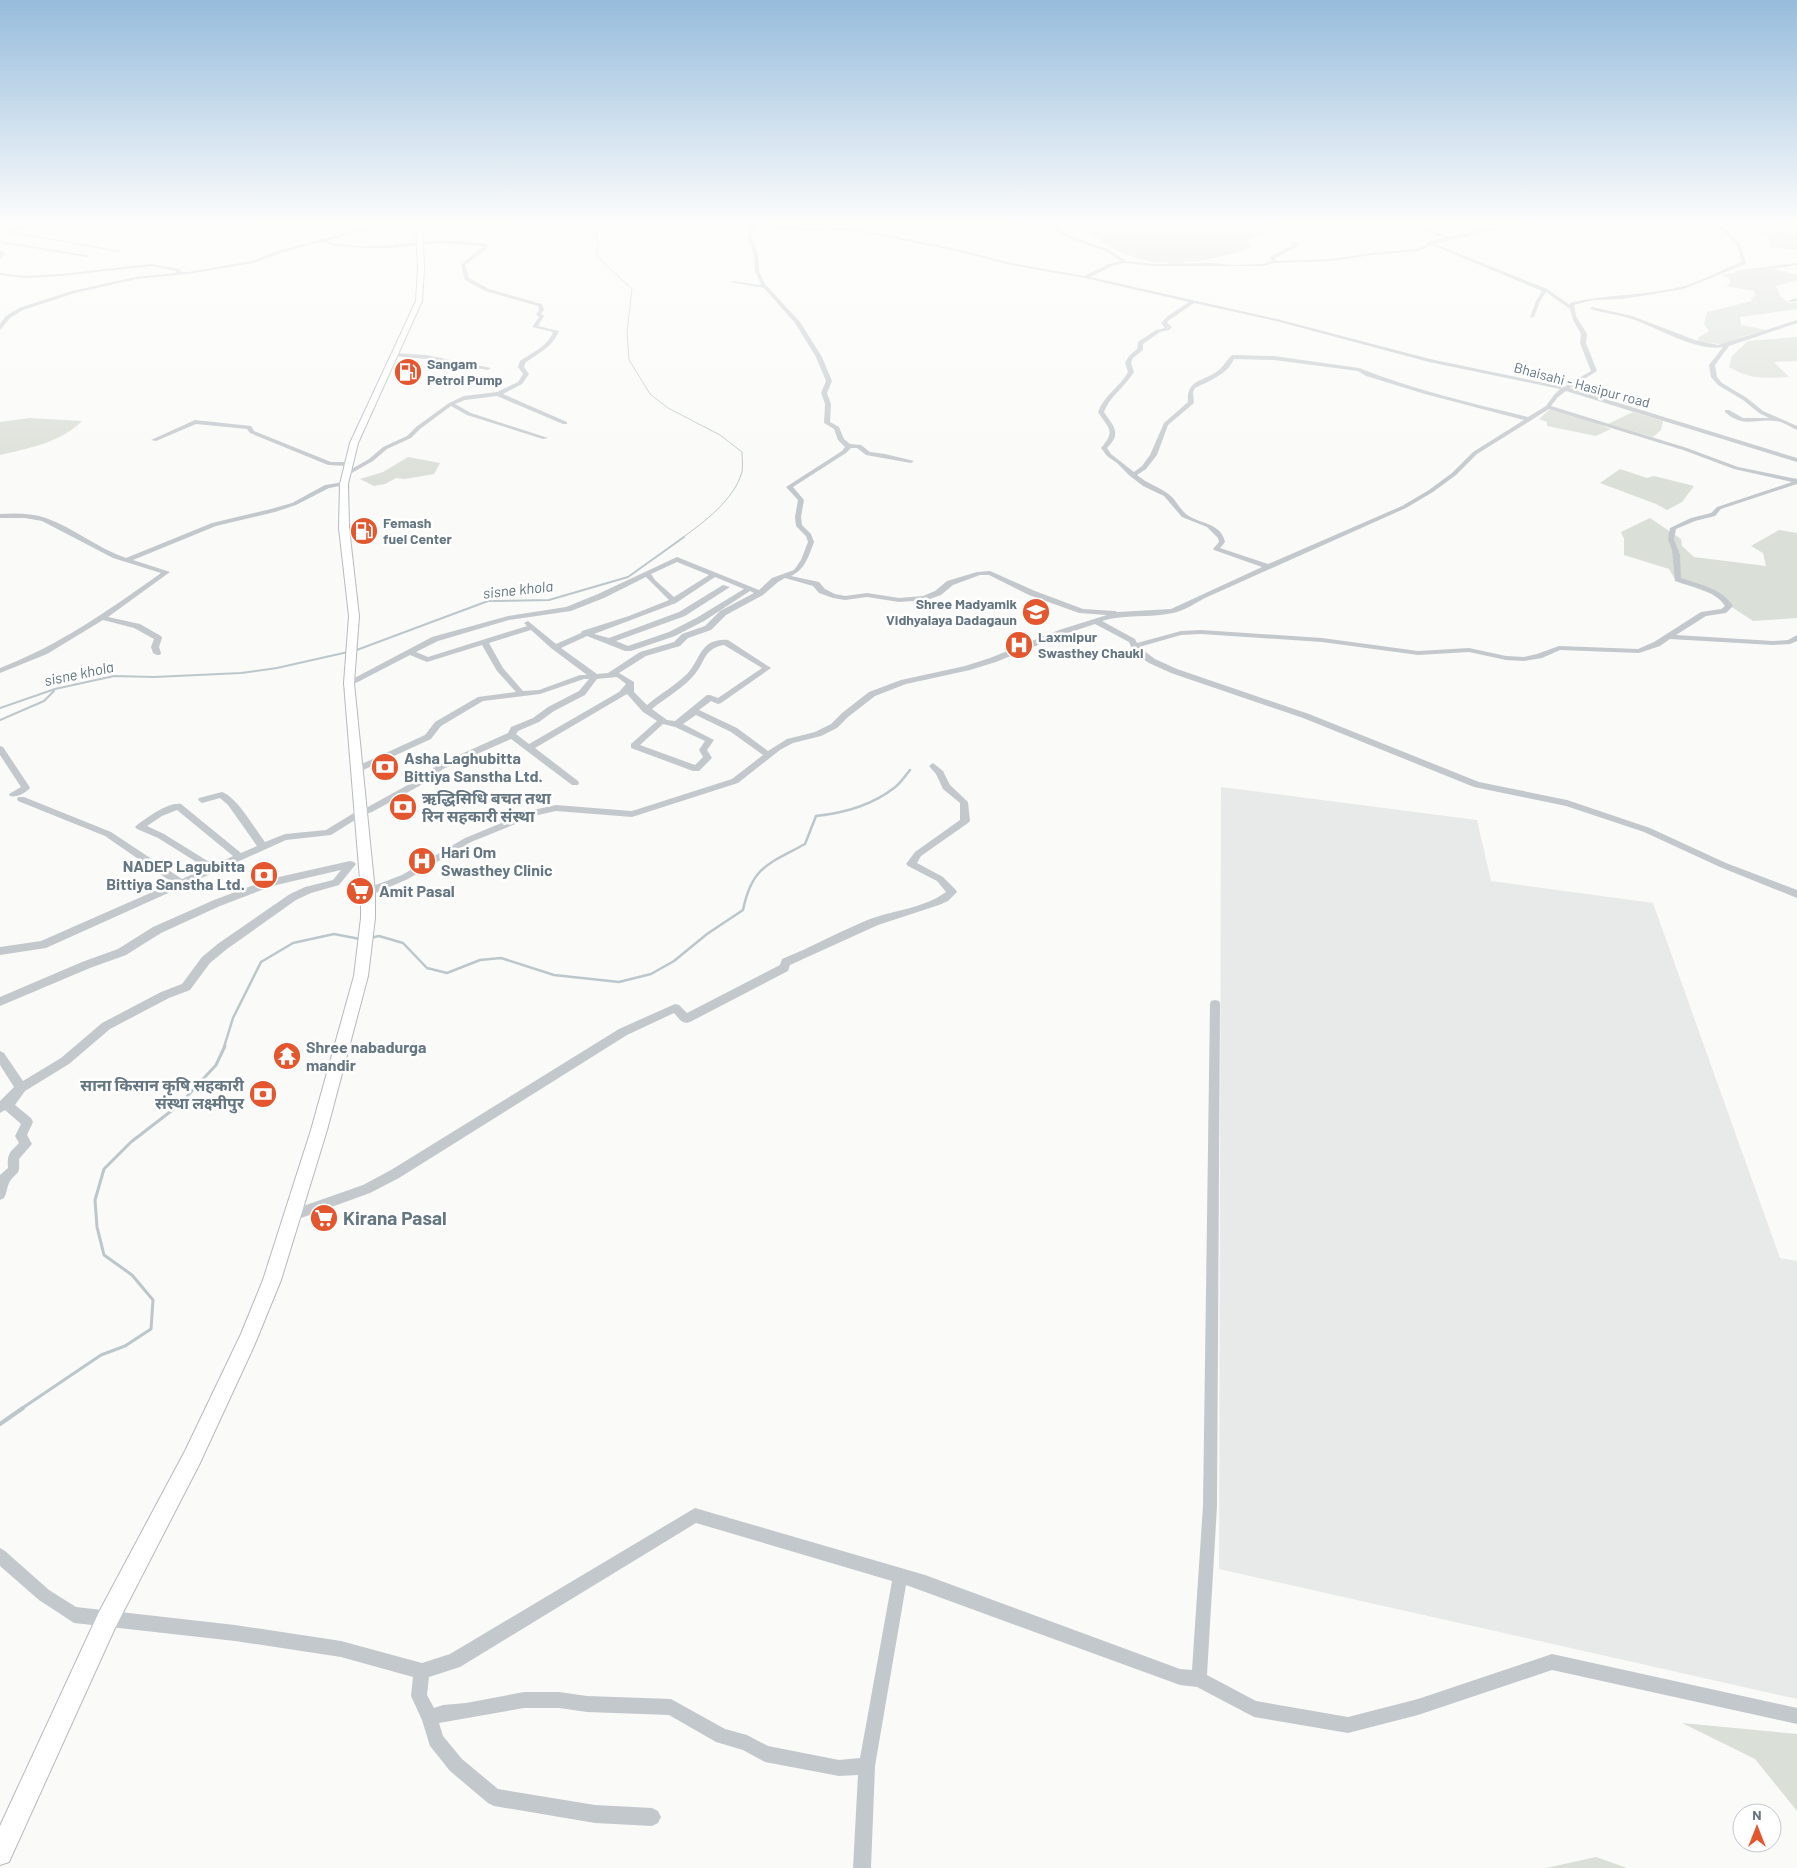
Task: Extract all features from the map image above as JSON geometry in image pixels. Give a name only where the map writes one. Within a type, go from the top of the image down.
[{"type":"main road","points":[[0,1853],[107,1620],[173,1495],[248,1340],[272,1280],[293,1215],[361,976],[368,918],[368,892],[357,863],[360,813],[349,683],[352,652],[350,640],[354,616],[344,528],[345,479],[354,443],[415,309]]},
{"type":"street","points":[[0,328],[8,317],[21,309]]},
{"type":"street","points":[[126,560],[214,524],[273,511],[294,504],[327,486],[345,479],[385,448],[409,437],[418,428],[451,404],[464,398],[498,394],[520,383],[526,374],[521,367],[522,362],[529,356],[540,353],[554,339],[556,331],[535,327],[542,316],[538,314],[542,309]]},
{"type":"street","points":[[786,309],[819,357],[829,381],[824,393],[828,404],[827,423],[837,428],[841,440],[848,446],[859,446],[868,454],[878,453],[897,460],[911,461]]},
{"type":"street","points":[[1182,309],[1167,318],[1164,322],[1169,327],[1167,329],[1158,331],[1140,343],[1140,350],[1130,356],[1128,363],[1131,372],[1126,382],[1104,401],[1101,412],[1113,430],[1112,440],[1104,448],[1109,455],[1120,462],[1132,475],[1145,485],[1166,496],[1184,516],[1209,526],[1221,537],[1222,542],[1216,549],[1269,567]]},
{"type":"street","name":"Bhaisahi - Hasipur road","points":[[1229,309],[1429,360],[1566,389],[1797,460]]},
{"type":"street","points":[[1532,317],[1535,309]]},
{"type":"street","points":[[368,892],[405,877],[468,840],[536,812],[556,808],[632,814],[735,781],[752,769],[767,754],[790,741],[818,734],[834,726],[872,694],[904,682],[967,668],[993,660],[1062,632],[1114,615],[1180,609],[1202,596],[1417,500],[1454,474],[1475,453],[1548,407],[1550,400],[1558,392],[1594,371],[1583,343],[1584,334],[1577,324],[1571,309]]},
{"type":"street","points":[[1597,309],[1631,318],[1655,328],[1719,347],[1727,346],[1797,321]]},
{"type":"street","points":[[1727,346],[1712,365],[1714,378],[1761,412],[1797,428]]},
{"type":"street","points":[[395,355],[426,356],[488,368]]},
{"type":"street","points":[[1132,475],[1142,472],[1158,448],[1160,435],[1166,424],[1191,403],[1190,392],[1192,386],[1220,372],[1230,362],[1232,357],[1274,358],[1359,370],[1435,395],[1529,419]]},
{"type":"street","points":[[498,394],[565,422]]},
{"type":"street","points":[[451,404],[469,414],[545,438]]},
{"type":"street","points":[[1548,407],[1685,449],[1736,468],[1797,481]]},
{"type":"street","points":[[1727,411],[1733,417],[1742,420],[1778,418]]},
{"type":"street","points":[[154,440],[196,422],[249,427],[252,432],[330,464],[348,464]]},
{"type":"street","points":[[610,675],[643,654],[677,644],[685,636],[708,628],[723,613],[760,593],[783,576],[796,571],[801,566],[811,542],[808,535],[798,526],[801,500],[789,487],[844,452],[848,446]]},
{"type":"street","points":[[1135,646],[1181,633],[1201,632],[1322,640],[1418,653],[1470,650],[1506,658],[1524,659],[1539,656],[1559,648],[1639,651],[1669,637],[1704,614],[1723,611],[1729,606],[1725,598],[1714,591],[1697,587],[1678,579],[1676,569],[1678,552],[1671,540],[1673,528],[1693,519],[1713,515],[1719,508],[1797,481]]},
{"type":"street","points":[[0,516],[17,515],[48,521],[102,551],[166,572],[100,617],[36,657],[0,671]]},
{"type":"street","points":[[349,683],[435,639],[478,625],[568,609],[585,603],[677,559],[760,593]]},
{"type":"street","points":[[647,573],[650,579],[668,593],[673,601]]},
{"type":"street","points":[[783,576],[816,584],[822,591],[833,596],[845,598],[867,595],[900,600],[924,598],[938,593],[950,583],[979,573],[990,573],[1032,593],[1082,611],[1130,614]]},
{"type":"street","points":[[556,647],[585,633],[658,608],[673,601],[714,575]]},
{"type":"street","points":[[609,641],[682,614],[726,587]]},
{"type":"street","points":[[585,633],[628,649],[672,634],[702,619],[749,589]]},
{"type":"street","points":[[523,616],[532,627],[595,677]]},
{"type":"street","points":[[100,617],[137,626],[158,638],[154,647],[157,654]]},
{"type":"street","points":[[1096,621],[1132,641],[1137,651],[1174,672],[1306,716],[1478,785],[1567,803],[1647,830],[1723,865],[1797,894]]},
{"type":"street","points":[[410,652],[427,660],[532,627]]},
{"type":"street","points":[[1669,637],[1772,643],[1790,642],[1797,637]]},
{"type":"street","points":[[484,641],[500,669],[522,695]]},
{"type":"street","points":[[646,710],[692,673],[703,653],[712,644],[725,642],[767,668],[718,701],[710,697],[676,724]]},
{"type":"street","points":[[356,770],[428,737],[438,724],[482,699],[540,692],[583,677],[618,675],[631,684]]},
{"type":"street","points":[[0,951],[42,944],[285,837],[328,833],[360,813],[370,810],[409,788],[440,767],[512,735],[514,730],[536,720],[551,709],[582,693],[595,677]]},
{"type":"street","points":[[631,684],[630,693],[643,704],[646,710],[663,720],[710,740],[703,750],[708,758],[696,769],[634,746],[663,720]]},
{"type":"street","points":[[529,748],[622,694],[631,684]]},
{"type":"street","points":[[690,714],[696,712],[702,714],[734,730],[767,754]]},
{"type":"street","points":[[512,735],[576,783]]},
{"type":"street","points":[[0,749],[26,788],[17,797],[108,834],[181,883]]},
{"type":"street","points":[[293,1215],[366,1189],[395,1174],[623,1032],[665,1011],[675,1008],[686,1018],[784,968],[786,962],[812,952],[841,936],[888,916],[944,900],[952,892],[940,879],[911,864],[918,854],[965,821],[964,802],[946,787],[940,773],[933,766]]},
{"type":"street","points":[[202,800],[222,795],[231,803],[263,847]]},
{"type":"street","points":[[214,869],[161,836],[140,827],[159,814],[178,806],[240,857]]},
{"type":"street","points":[[0,1002],[86,965],[122,952],[157,930],[217,903],[270,883],[357,863]]},
{"type":"street","points":[[0,1108],[21,1088],[65,1061],[106,1026],[165,995],[186,987],[206,960],[236,936],[293,897],[308,890],[336,883],[357,863]]},
{"type":"street","points":[[1199,1679],[1210,1506],[1215,1004]]},
{"type":"street","points":[[0,1056],[21,1088]]},
{"type":"street","points":[[0,1194],[4,1179],[14,1170],[13,1157],[26,1144],[22,1136],[27,1122],[8,1106],[21,1088]]},
{"type":"street","points":[[0,1556],[44,1595],[74,1615],[235,1633],[341,1648],[422,1671],[454,1661],[583,1580],[695,1515],[925,1583],[1180,1678],[1199,1679],[1254,1709],[1348,1725],[1418,1707],[1552,1662],[1797,1716]]},
{"type":"street","points":[[862,1868],[867,1766],[900,1576]]},
{"type":"street","points":[[422,1671],[419,1696],[430,1718],[436,1740],[456,1765],[494,1797],[595,1814],[652,1817]]},
{"type":"street","points":[[430,1718],[443,1713],[466,1711],[524,1700],[559,1700],[587,1704],[671,1707],[722,1736],[747,1742],[765,1754],[839,1768],[867,1766]]},
{"type":"shaded area","points":[[1719,309],[1796,309],[1740,317],[1741,325],[1766,330],[1741,337],[1724,345],[1699,341],[1698,338],[1709,331],[1704,324],[1707,312]]},
{"type":"shaded area","points":[[1797,337],[1797,361],[1774,362],[1789,377],[1765,378],[1752,376],[1729,367],[1732,356],[1748,341]]},
{"type":"shaded area","points":[[1550,409],[1611,429],[1596,436],[1547,426],[1547,422],[1539,419]]},
{"type":"shaded area","points":[[1633,412],[1663,421],[1661,430],[1653,437],[1608,424]]},
{"type":"shaded area","points":[[29,418],[82,421],[54,440],[0,455],[0,422]]},
{"type":"shaded area","points":[[408,457],[440,463],[434,474],[405,479],[396,478],[385,484],[374,486],[360,479],[383,472]]},
{"type":"shaded area","points":[[1620,469],[1647,478],[1654,476],[1694,486],[1682,502],[1667,510],[1600,483]]},
{"type":"shaded area","points":[[1650,518],[1681,539],[1682,546],[1694,557],[1766,566],[1763,553],[1751,546],[1779,530],[1797,533],[1797,618],[1753,621],[1712,594],[1676,581],[1669,569],[1624,555],[1624,539],[1621,532]]},
{"type":"shaded area","points":[[1221,787],[1477,820],[1491,881],[1653,903],[1780,1258],[1797,1261],[1797,1699],[1219,1569]]},
{"type":"shaded area","points":[[1682,1723],[1797,1734],[1797,1811],[1755,1759]]},
{"type":"shaded area","points":[[1596,1857],[1627,1868],[1546,1868]]},
{"type":"waterway","name":"sisne khola","points":[[630,309],[627,332],[629,360],[650,394],[668,408],[720,435],[742,452],[742,472],[732,492],[717,510],[682,538]]},
{"type":"waterway","name":"sisne khola","points":[[354,651],[488,601],[549,600],[628,577],[684,537]]},
{"type":"waterway","name":"sisne khola","points":[[0,708],[55,689],[114,676],[154,677],[241,673],[277,668],[348,652]]},
{"type":"waterway","points":[[0,720],[44,701],[54,691]]},
{"type":"waterway","points":[[370,938],[379,936],[403,943],[427,968],[447,973],[480,960],[501,958],[554,975],[619,982],[651,974],[674,961],[707,934],[743,910],[751,884],[757,875],[772,862],[805,844],[816,816],[847,811],[876,800],[896,786],[910,770]]},
{"type":"waterway","points":[[224,1047],[233,1018],[261,962],[293,943],[334,934],[360,939]]},
{"type":"waterway","points":[[21,1409],[101,1355],[125,1346],[151,1329],[153,1300],[132,1275],[104,1255],[97,1227],[95,1200],[104,1169],[131,1142],[179,1105],[216,1065],[225,1046]]},
{"type":"waterway","points":[[0,1424],[23,1408]]},
{"type":"place","name":"Sangam Petrol Pump","points":[[408,372]]},
{"type":"place","name":"Femash fuel Center","points":[[364,531]]},
{"type":"place","name":"Shree Madyamik Vidhyalaya Dadagaun","points":[[1036,612]]},
{"type":"place","name":"Laxmipur Swasthey Chauki","points":[[1019,645]]},
{"type":"place","name":"Asha Laghubitta Bittiya Sanstha Ltd.","points":[[385,767]]},
{"type":"place","name":"ऋद्धिसिधि बचत तथा रिन सहकारी संस्था","points":[[403,807]]},
{"type":"place","name":"Hari Om Swasthey Clinic","points":[[422,861]]},
{"type":"place","name":"NADEP Lagubitta Bittiya Sanstha Ltd.","points":[[264,875]]},
{"type":"place","name":"Amit Pasal","points":[[360,891]]},
{"type":"place","name":"Shree nabadurga mandir","points":[[287,1056]]},
{"type":"place","name":"साना किसान कृषि सहकारी संस्था लक्ष्मीपुर","points":[[263,1094]]},
{"type":"place","name":"Kirana Pasal","points":[[324,1218]]}]
